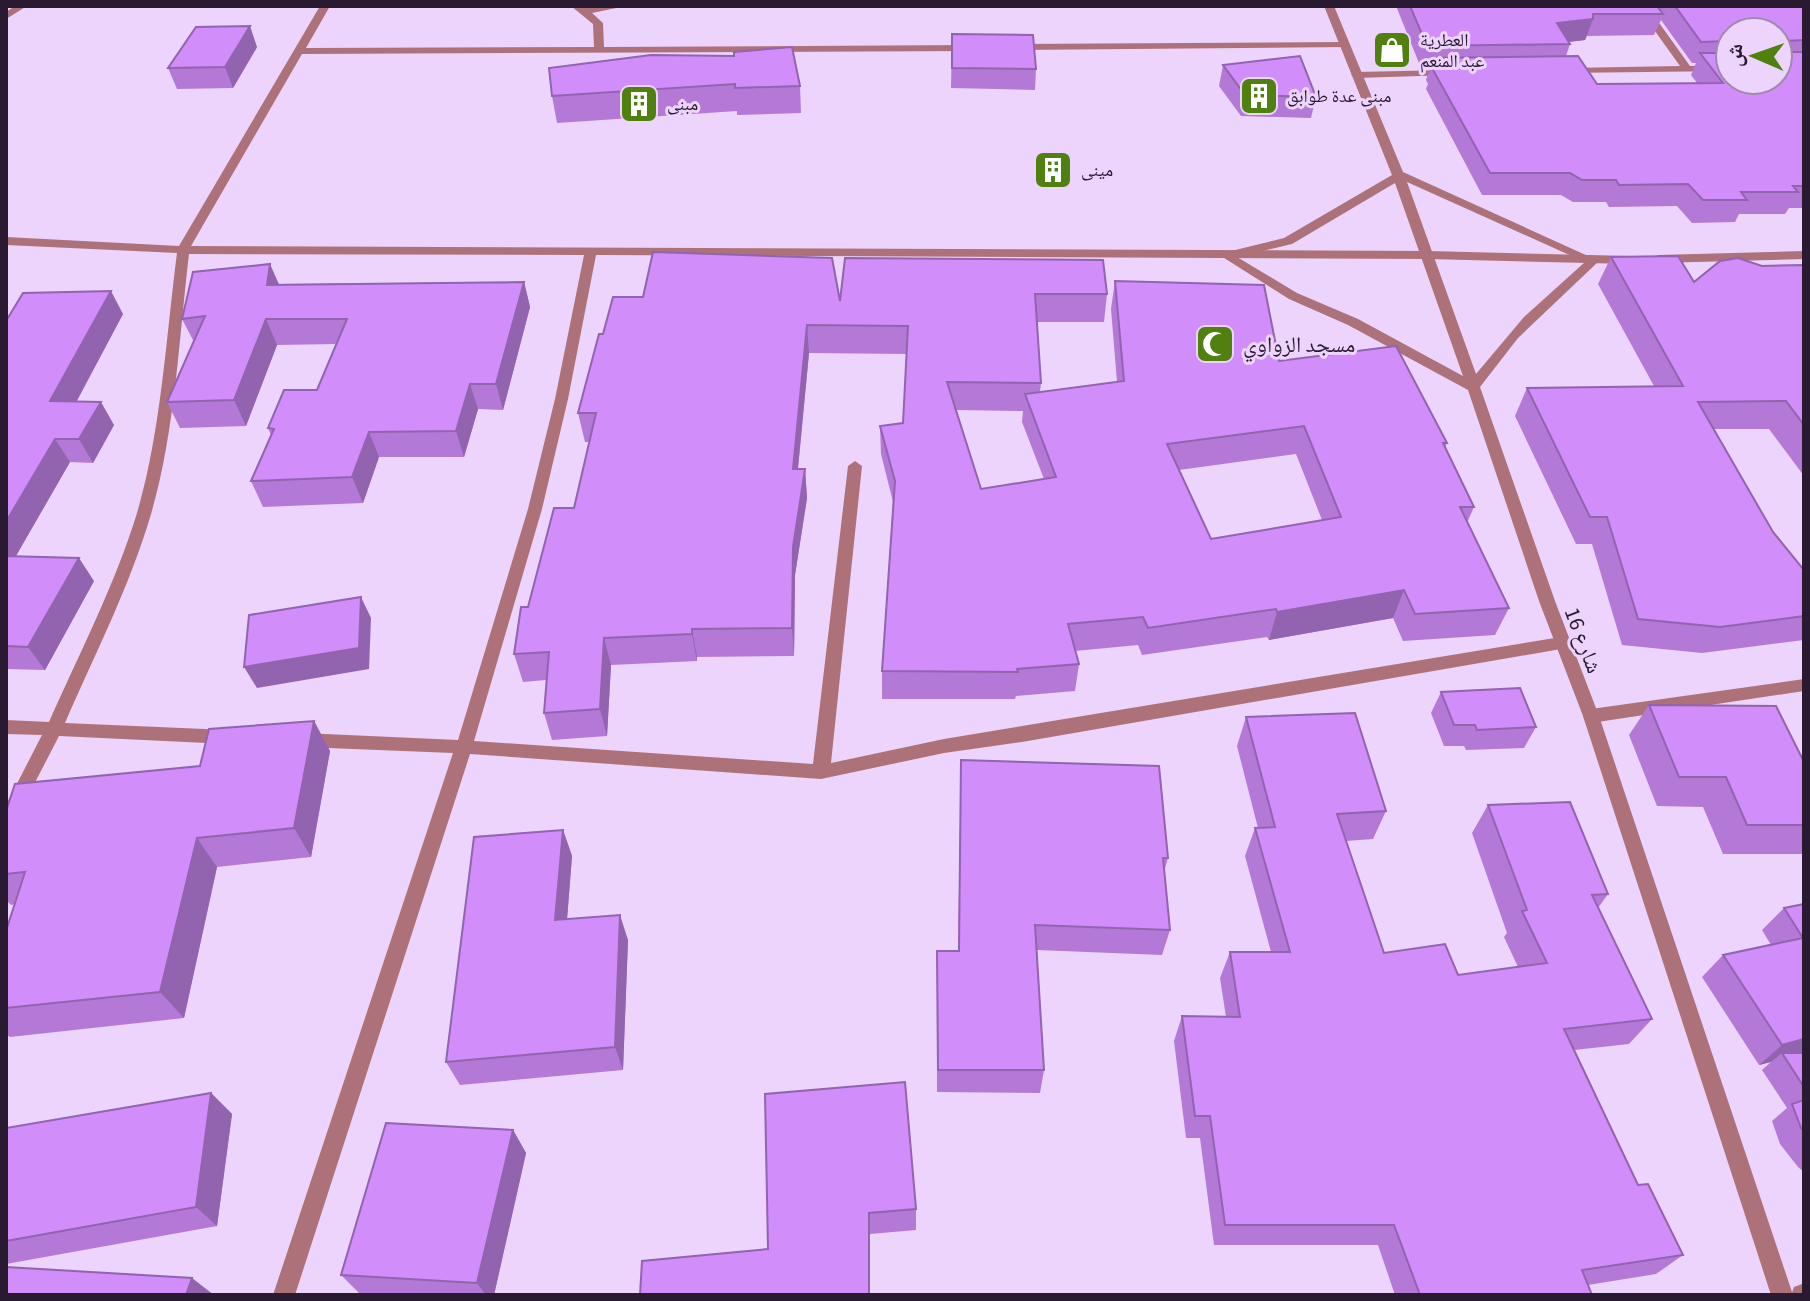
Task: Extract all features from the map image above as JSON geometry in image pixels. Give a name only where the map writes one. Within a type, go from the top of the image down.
[{"type":"street","points":[[6,16],[22,6]]},
{"type":"street","points":[[6,822],[54,729],[128,560],[144,514],[157,463],[183,250],[325,6]]},
{"type":"street","points":[[582,8],[621,6]]},
{"type":"street","name":"شارع 16","points":[[1329,6],[1400,175],[1561,643],[1591,716],[1782,1295]]},
{"type":"street","points":[[1642,6],[1687,69]]},
{"type":"street","points":[[582,8],[598,23],[599,48]]},
{"type":"street","points":[[1000,47],[1344,45]]},
{"type":"street","points":[[297,51],[984,47]]},
{"type":"street","points":[[1560,71],[1714,68]]},
{"type":"street","points":[[1356,75],[1466,73]]},
{"type":"street","points":[[1227,256],[1288,241],[1400,175],[1593,261]]},
{"type":"street","points":[[6,241],[183,250],[1428,255],[1593,261],[1804,255]]},
{"type":"street","points":[[284,1295],[464,747],[526,543],[566,379],[591,251]]},
{"type":"street","points":[[1227,256],[1293,296],[1353,322],[1473,387],[1494,355],[1530,317],[1593,261]]},
{"type":"street","points":[[821,772],[855,466]]},
{"type":"street","points":[[291,739],[464,747],[821,772],[944,746],[1561,643]]},
{"type":"street","points":[[1591,716],[1804,685]]},
{"type":"street","points":[[6,727],[243,737]]},
{"type":"building","points":[[1410,6],[1657,6],[1663,14],[1593,14],[1593,19],[1557,23],[1570,44],[1427,46]]},
{"type":"building","points":[[1675,6],[1804,6],[1804,40],[1794,41],[1794,16],[1714,16],[1714,42],[1701,42]]},
{"type":"building","points":[[250,26],[225,67],[168,68],[196,27]]},
{"type":"building","points":[[952,34],[1033,35],[1036,69],[952,68]]},
{"type":"building","points":[[792,47],[800,86],[735,88],[735,84],[552,96],[549,68],[651,55],[734,56],[734,52]]},
{"type":"building","points":[[1794,52],[1804,52],[1804,186],[1793,186],[1798,192],[1741,192],[1747,200],[1703,200],[1688,184],[1619,185],[1616,180],[1582,180],[1570,173],[1490,173],[1432,68],[1436,68],[1432,58],[1578,56],[1597,84],[1714,83],[1714,96],[1794,96]]},
{"type":"building","points":[[1700,53],[1714,53],[1714,71]]},
{"type":"building","points":[[1300,56],[1316,97],[1245,95],[1223,65]]},
{"type":"building","points":[[653,252],[832,258],[840,301],[845,258],[1103,260],[1107,294],[1035,294],[1041,383],[947,382],[981,489],[1056,477],[1025,394],[1124,381],[1115,281],[1264,285],[1279,361],[1396,346],[1447,443],[1443,443],[1474,507],[1460,507],[1509,608],[1415,614],[1404,590],[1277,612],[1276,609],[1148,628],[1143,617],[1068,624],[1079,664],[1017,669],[1018,672],[882,671],[895,481],[880,426],[903,423],[908,326],[807,325],[793,469],[805,469],[793,547],[792,628],[692,629],[692,634],[604,638],[600,709],[544,713],[549,652],[514,654],[521,607],[528,607],[554,508],[574,508],[596,413],[578,413],[599,334],[603,334],[613,297],[643,297]],"holes":[[[1304,426],[1341,517],[1211,539],[1167,444]]]},
{"type":"building","points":[[1678,256],[1694,282],[1720,261],[1738,258],[1762,266],[1804,265],[1804,425],[1786,401],[1698,402],[1773,532],[1804,570],[1804,616],[1720,627],[1638,619],[1607,517],[1590,517],[1527,388],[1683,386],[1611,257]]},
{"type":"building","points":[[270,264],[267,285],[524,282],[496,384],[470,384],[456,431],[369,432],[352,477],[251,481],[274,429],[268,428],[284,390],[317,390],[347,319],[266,319],[234,400],[167,402],[205,316],[182,319],[193,272]]},
{"type":"building","points":[[111,291],[50,401],[101,402],[79,439],[55,439],[6,522],[6,321],[23,293]]},
{"type":"building","points":[[6,556],[79,558],[28,647],[6,646]]},
{"type":"building","points":[[361,597],[359,648],[244,667],[249,615]]},
{"type":"building","points":[[1520,688],[1536,727],[1477,730],[1475,725],[1454,725],[1441,692]]},
{"type":"building","points":[[1649,705],[1776,706],[1804,762],[1804,825],[1747,825],[1726,777],[1679,777]]},
{"type":"building","points":[[1355,713],[1386,811],[1337,814],[1384,953],[1445,944],[1458,975],[1547,963],[1522,911],[1527,910],[1488,805],[1570,802],[1608,894],[1592,895],[1652,1019],[1564,1029],[1638,1185],[1648,1184],[1683,1255],[1582,1270],[1592,1295],[1420,1295],[1394,1225],[1225,1225],[1210,1116],[1195,1116],[1182,1016],[1240,1017],[1230,952],[1290,952],[1255,828],[1275,827],[1246,717]]},
{"type":"building","points":[[314,721],[294,828],[197,838],[160,992],[6,1008],[6,931],[25,872],[6,874],[6,811],[15,784],[200,766],[209,729]]},
{"type":"building","points":[[961,760],[1159,766],[1168,858],[1163,858],[1170,930],[1035,925],[1044,1070],[938,1070],[937,951],[959,951]]},
{"type":"building","points":[[563,830],[555,920],[620,915],[615,1047],[446,1062],[474,837]]},
{"type":"building","points":[[1804,904],[1804,1039],[1782,1045],[1723,955],[1803,938],[1784,908]]},
{"type":"building","points":[[1782,1053],[1804,1053],[1804,1087]]},
{"type":"building","points":[[905,1082],[916,1209],[869,1213],[869,1295],[640,1295],[642,1261],[768,1249],[765,1094]]},
{"type":"building","points":[[211,1093],[196,1207],[6,1241],[6,1128]]},
{"type":"building","points":[[1804,1100],[1804,1131],[1792,1104]]},
{"type":"building","points":[[386,1123],[513,1130],[477,1283],[341,1275]]},
{"type":"building","points":[[6,1267],[192,1278],[186,1295],[6,1295]]},
{"type":"place","name":"العطرية عبد المنعم","points":[[1392,50]]},
{"type":"place","name":"مبنى عدة طوابق","points":[[1259,96]]},
{"type":"place","name":"مبنى","points":[[639,104]]},
{"type":"place","name":"مينى","points":[[1053,170]]},
{"type":"place","name":"مسجد الزواوي","points":[[1215,344]]}]
